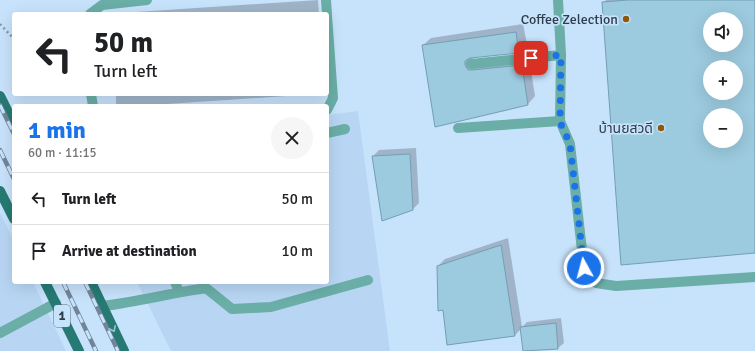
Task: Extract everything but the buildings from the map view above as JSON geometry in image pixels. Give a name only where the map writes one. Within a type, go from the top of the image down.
[{"type":"main road","points":[[0,96],[12,120]]},
{"type":"main road","points":[[0,191],[12,215]]},
{"type":"main road","name":"1","points":[[46,284],[79,351]]},
{"type":"main road","points":[[92,284],[124,351]]},
{"type":"street","points":[[93,12],[102,5],[147,0]]},
{"type":"street","points":[[326,0],[327,12]]},
{"type":"street","points":[[558,0],[561,55],[560,122],[570,144],[584,268],[596,283],[616,286],[755,277]]},
{"type":"street","points":[[329,42],[333,98],[329,106]]},
{"type":"street","points":[[470,64],[561,55]]},
{"type":"street","points":[[458,128],[560,122]]},
{"type":"street","points":[[329,133],[344,129]]},
{"type":"street","points":[[102,306],[130,303],[178,292],[206,288],[232,309],[271,308],[368,280]]},
{"type":"street","points":[[176,284],[178,292]]},
{"type":"street","points":[[0,333],[56,303]]},
{"type":"path","points":[[0,24],[12,36]]},
{"type":"shaded area","points":[[358,111],[390,351],[171,351],[138,284],[329,284],[329,115]]},
{"type":"shaded area","points":[[0,213],[12,237],[12,284],[34,284],[66,351],[0,351]]},
{"type":"railway","points":[[0,105],[12,130]]},
{"type":"railway","points":[[0,150],[12,175]]},
{"type":"railway","points":[[64,284],[96,351]]},
{"type":"railway","points":[[86,284],[118,351]]},
{"type":"place","name":"Coffee Zelection","points":[[626,19]]},
{"type":"place","name":"บ้านยสวดี","points":[[661,128]]},
{"type":"route","points":[[531,58],[561,55],[560,122],[570,144],[584,268]]}]
